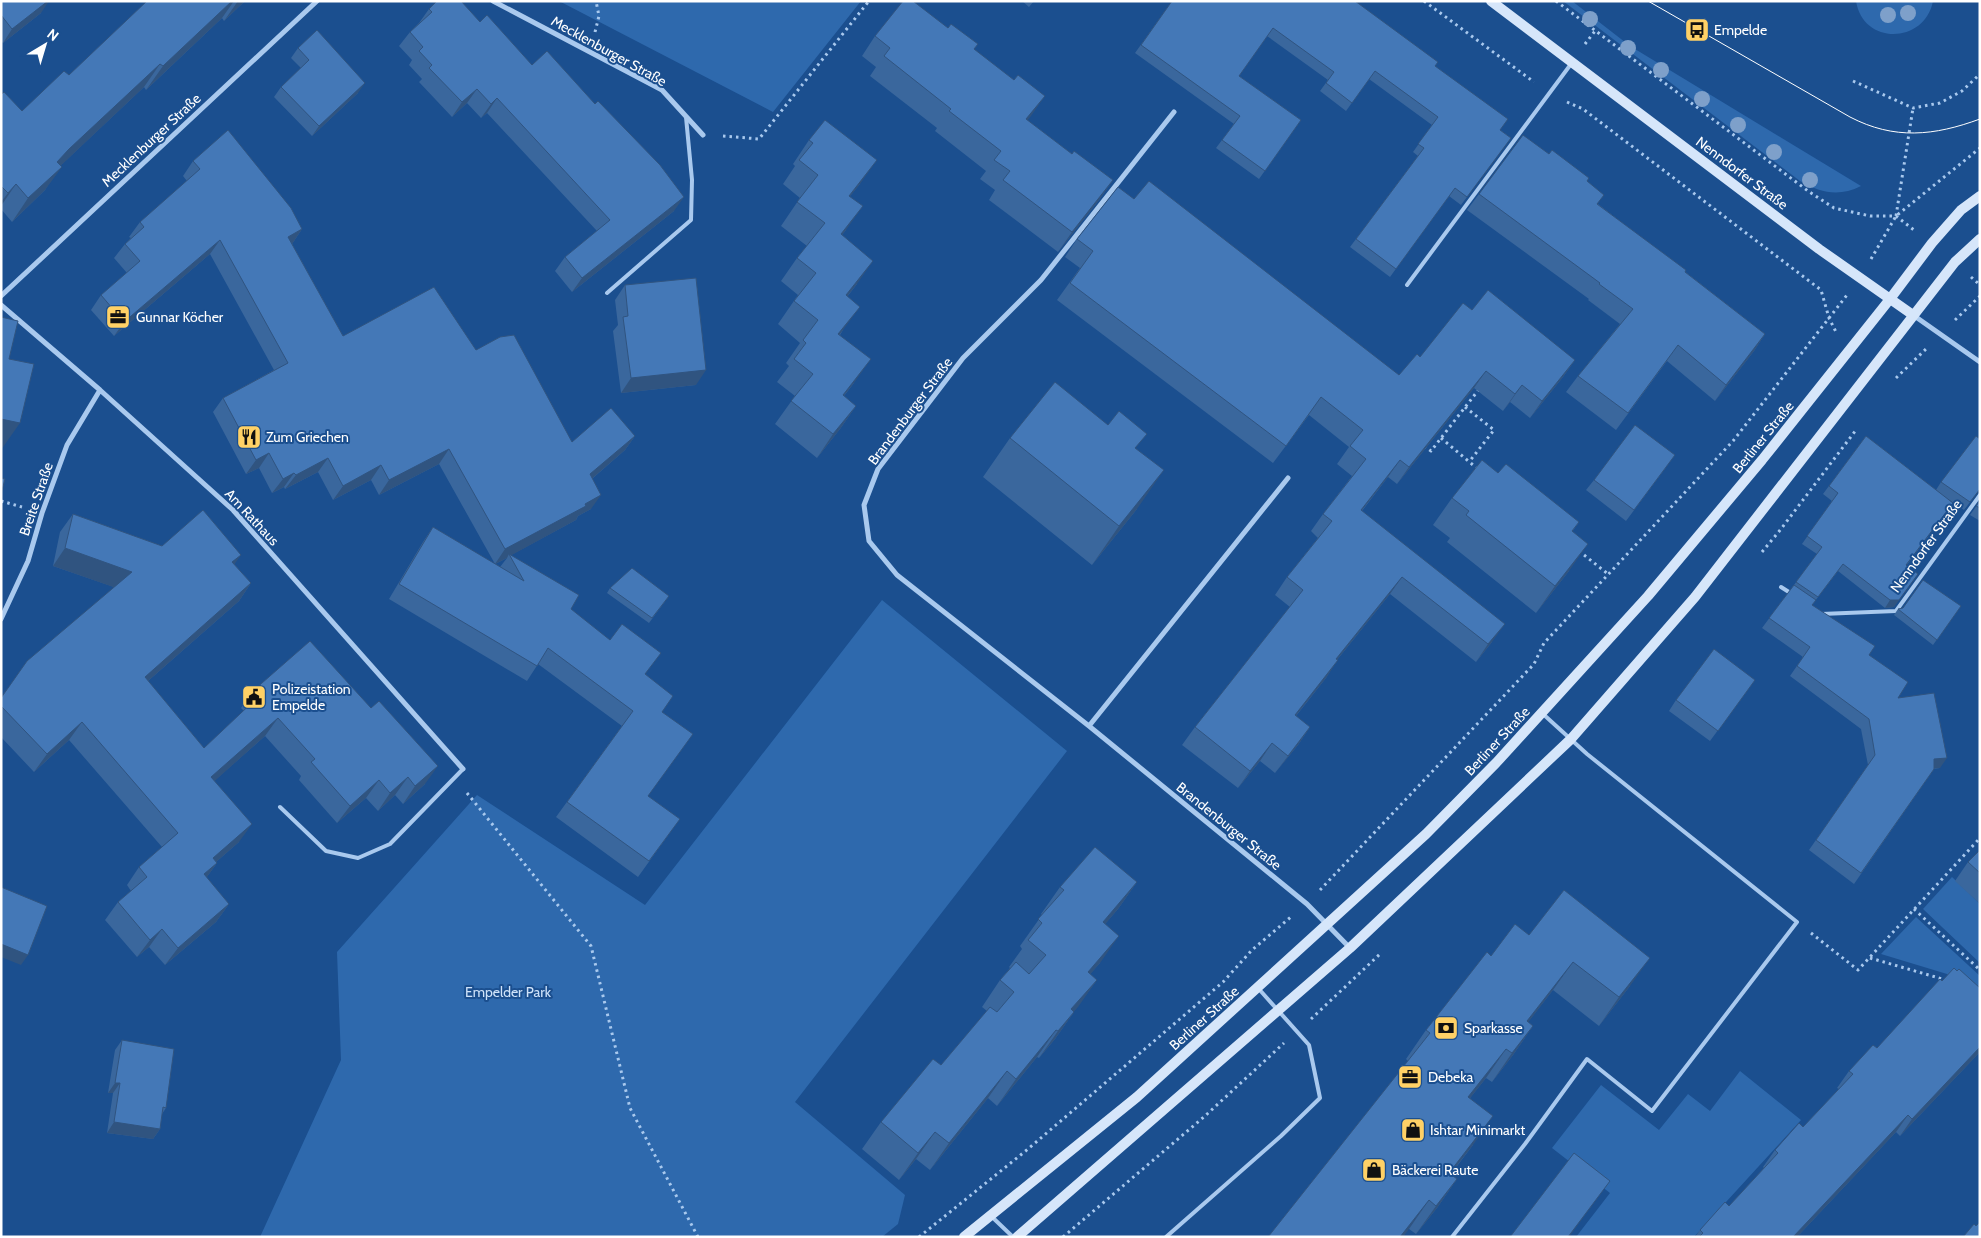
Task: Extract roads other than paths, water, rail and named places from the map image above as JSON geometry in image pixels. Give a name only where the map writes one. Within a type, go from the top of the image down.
[{"type":"street","name":"Mecklenburger Straße","points":[[1,296],[317,1]]},
{"type":"street","name":"Mecklenburger Straße","points":[[493,1],[662,90],[703,135]]},
{"type":"street","name":"Nenndorfer Straße","points":[[1491,1],[1819,249],[1980,362]]},
{"type":"street","name":"Brandenburger Straße","points":[[1174,112],[1041,280],[964,358],[878,469],[864,505],[869,542],[897,575],[1089,726],[1307,904],[1350,948]]},
{"type":"street","name":"Berliner Straße","points":[[964,1237],[1137,1097],[1426,834],[1496,763],[1648,596],[1762,460],[1932,243],[1961,210],[1980,196]]},
{"type":"street","points":[[1015,1237],[1350,948],[1570,739],[1695,597],[1955,262],[1980,239]]},
{"type":"street","name":"Am Rathaus","points":[[1,305],[100,390],[233,510],[463,769]]},
{"type":"street","name":"Breite Straße","points":[[1,619],[28,561],[42,513],[67,445],[100,390]]},
{"type":"street","points":[[1089,726],[1288,478]]},
{"type":"lane","points":[[1407,285],[1573,62]]},
{"type":"lane","points":[[607,293],[692,220],[692,180],[686,116]]},
{"type":"lane","name":"Nenndorfer Straße","points":[[1813,608],[1820,614],[1896,610],[1980,495]]},
{"type":"lane","points":[[1781,587],[1797,598]]},
{"type":"lane","points":[[1452,1237],[1525,1144],[1587,1060],[1652,1111],[1797,922],[1570,739],[1542,713]]},
{"type":"lane","points":[[280,807],[326,851],[358,858],[390,844],[463,769]]},
{"type":"lane","points":[[1166,1237],[1281,1136],[1320,1098],[1309,1045],[1258,988]]},
{"type":"lane","points":[[991,1216],[1015,1237]]},
{"type":"tram line","points":[[1648,1],[1850,117],[1866,124],[1882,129],[1914,133],[1946,129],[1980,119]]},
{"type":"place","name":"Empelde","points":[[1697,30]]},
{"type":"place","name":"Gunnar Köcher","points":[[118,317]]},
{"type":"place","name":"Zum Griechen","points":[[249,437]]},
{"type":"place","name":"Polizeistation Empelde","points":[[254,697]]},
{"type":"place","name":"Sparkasse","points":[[1446,1028]]},
{"type":"place","name":"Debeka","points":[[1410,1077]]},
{"type":"place","name":"Ishtar Minimarkt","points":[[1413,1130]]},
{"type":"place","name":"Bäckerei Raute","points":[[1374,1170]]},
{"type":"park label","name":"Empelder Park","points":[[508,992]]}]
